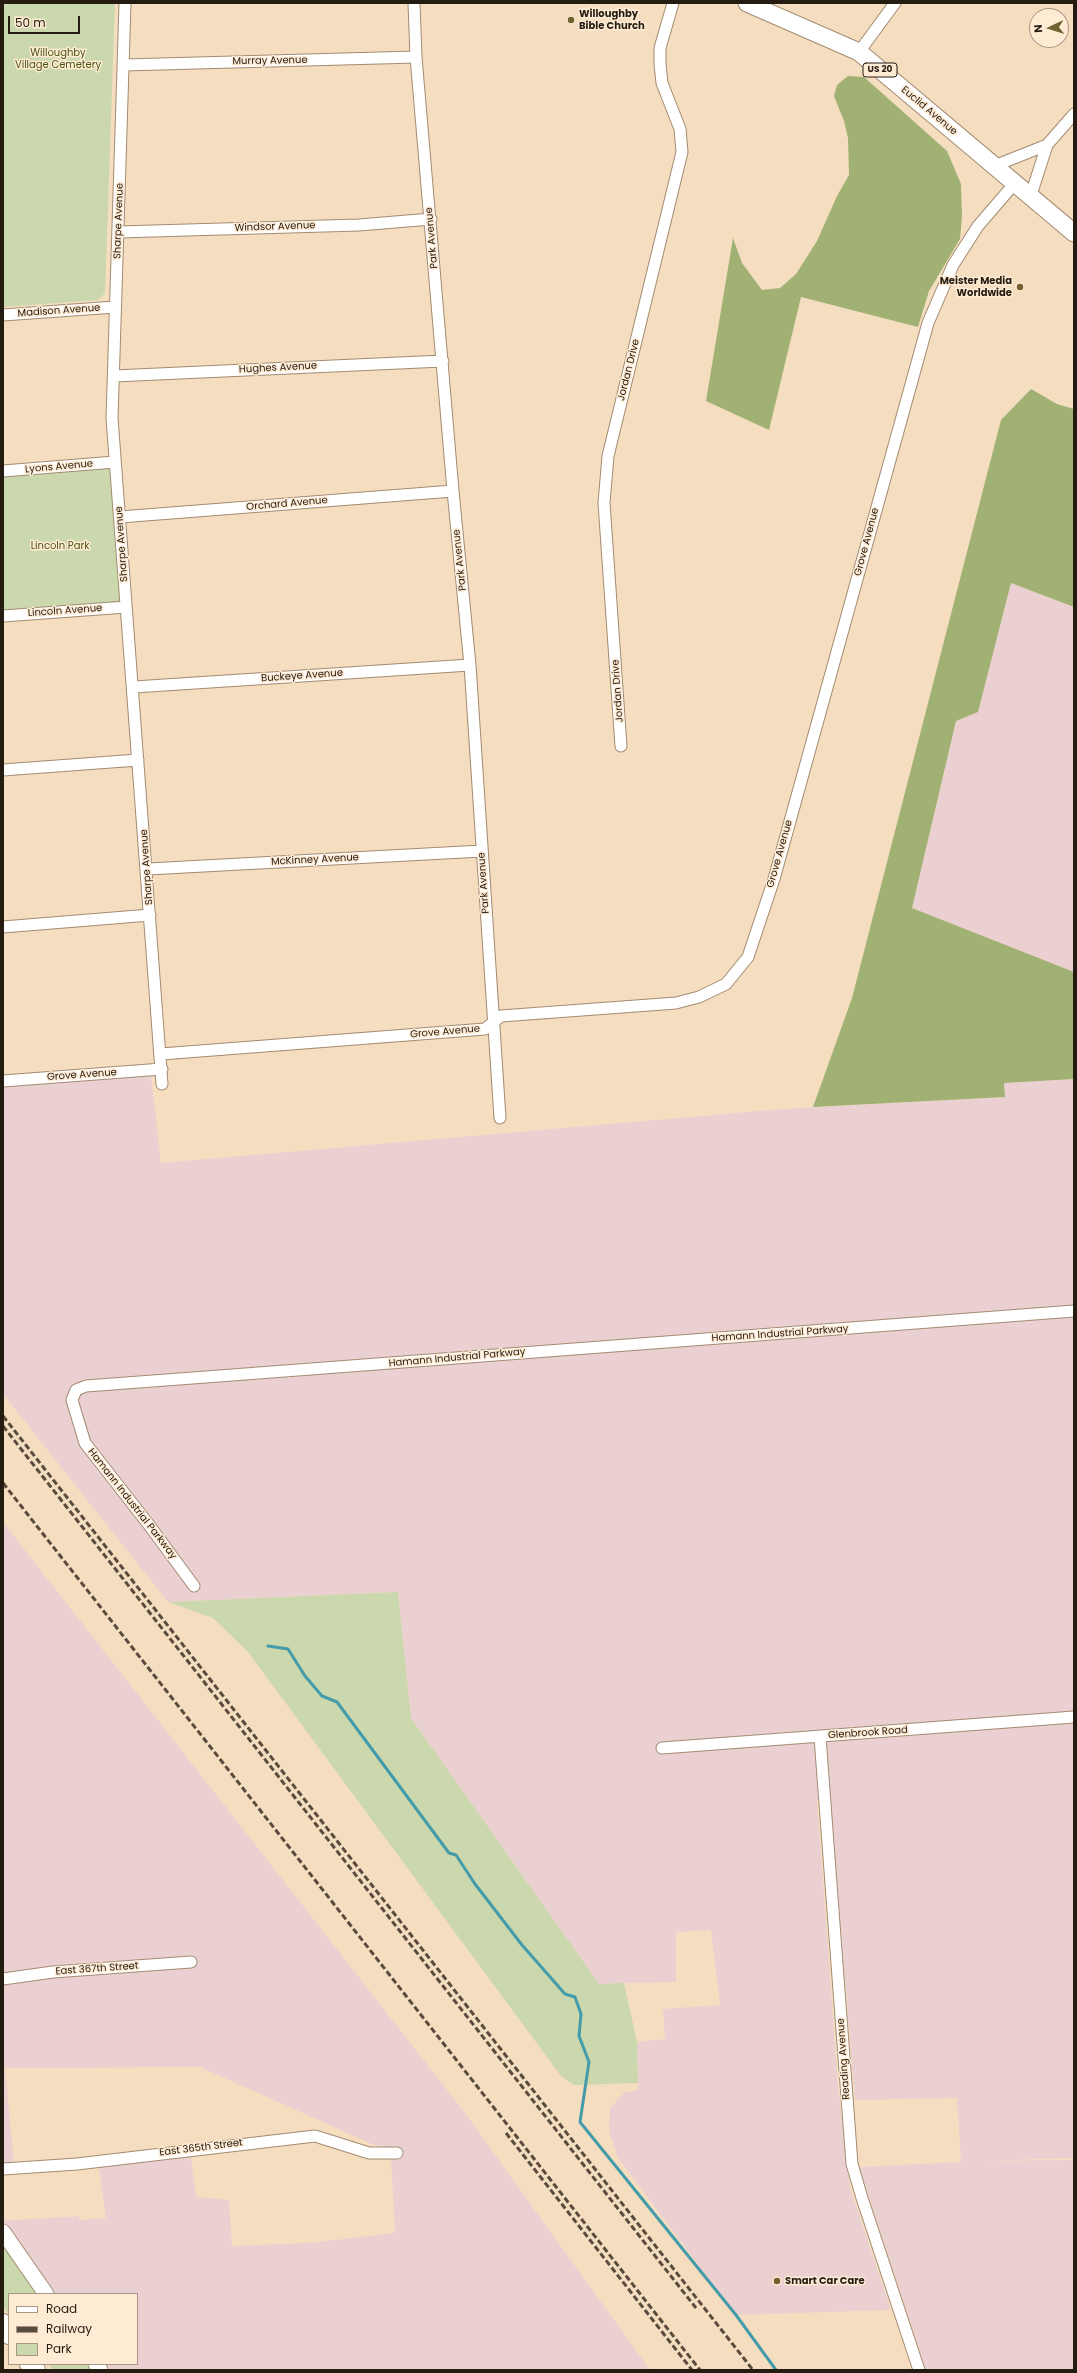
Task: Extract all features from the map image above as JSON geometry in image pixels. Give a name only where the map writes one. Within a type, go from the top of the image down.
[{"type":"main road","name":"Euclid Avenue","points":[[747,3],[859,52],[994,166],[1031,195],[1074,233]]},
{"type":"street","name":"Sharpe Avenue","points":[[125,3],[112,418],[126,607],[134,687],[138,760],[148,869],[162,1084]]},
{"type":"street","name":"Park Avenue","points":[[414,3],[416,58],[431,219],[453,491],[470,665],[500,1118]]},
{"type":"street","name":"Jordan Drive","points":[[621,746],[604,503],[608,456],[682,152],[680,129],[662,83],[660,64],[660,48],[673,3]]},
{"type":"street","points":[[859,52],[895,3]]},
{"type":"street","name":"Murray Avenue","points":[[124,65],[416,58]]},
{"type":"street","points":[[1031,195],[1047,145],[1074,114]]},
{"type":"street","points":[[994,166],[1047,145]]},
{"type":"street","name":"Grove Avenue","points":[[161,1054],[485,1029],[501,1016],[676,1003],[699,997],[726,984],[748,957],[774,878],[928,323],[953,265],[978,226],[1015,183]]},
{"type":"street","name":"Windsor Avenue","points":[[119,232],[359,224],[431,219]]},
{"type":"street","name":"Madison Avenue","points":[[3,315],[115,307]]},
{"type":"street","name":"Hughes Avenue","points":[[114,376],[443,361]]},
{"type":"street","name":"Lyons Avenue","points":[[3,471],[115,462]]},
{"type":"street","name":"Orchard Avenue","points":[[120,517],[453,491]]},
{"type":"street","name":"Lincoln Avenue","points":[[3,616],[126,607]]},
{"type":"street","name":"Buckeye Avenue","points":[[134,687],[470,665]]},
{"type":"street","points":[[3,770],[138,760]]},
{"type":"street","name":"McKinney Avenue","points":[[148,869],[482,851]]},
{"type":"street","points":[[3,927],[150,915]]},
{"type":"street","name":"Grove Avenue","points":[[3,1081],[162,1069]]},
{"type":"street","name":"Hamann Industrial Parkway","points":[[194,1586],[149,1525],[84,1443],[72,1400],[76,1390],[86,1386],[1074,1311]]},
{"type":"street","name":"Glenbrook Road","points":[[662,1748],[1074,1717]]},
{"type":"street","name":"Reading Avenue","points":[[820,1737],[852,2164],[919,2370]]},
{"type":"street","name":"East 367th Street","points":[[3,1979],[53,1972],[191,1962]]},
{"type":"street","name":"East 365th Street","points":[[3,2169],[77,2164],[315,2136],[369,2153],[397,2153]]},
{"type":"street","points":[[3,2232],[45,2293]]},
{"type":"shaded area","points":[[1011,583],[1074,607],[1074,972],[912,908],[956,721],[978,712]]},
{"type":"shaded area","points":[[151,1076],[161,1163],[782,1109],[1005,1097],[1004,1083],[1074,1079],[1074,2158],[979,2161],[1074,2160],[1074,2370],[926,2370],[859,2167],[961,2162],[957,2098],[855,2100],[830,1800],[817,1800],[838,2085],[850,2188],[891,2310],[736,2315],[618,2158],[609,2131],[610,2108],[625,2092],[638,2090],[637,2042],[665,2039],[663,2009],[720,2005],[711,1930],[676,1932],[676,1982],[599,1984],[411,1718],[398,1592],[168,1602],[3,1394],[3,1087]]},
{"type":"shaded area","points":[[3,1522],[465,2113],[650,2370],[110,2370],[107,2365],[138,2365],[138,2293],[53,2293],[3,2225],[3,2221],[79,2216],[79,2220],[106,2218],[98,2163],[190,2152],[196,2197],[229,2200],[232,2246],[309,2243],[395,2233],[391,2158],[389,2149],[372,2144],[200,2067],[5,2068],[14,2164],[3,2165]]},
{"type":"green space","name":"Willoughby Village Cemetery","points":[[17,3],[115,3],[105,293],[98,300],[3,307],[3,5]]},
{"type":"green space","points":[[848,76],[864,77],[947,151],[961,184],[962,217],[960,239],[929,291],[918,327],[801,297],[769,430],[706,401],[733,238],[742,263],[762,290],[780,288],[796,274],[817,241],[837,196],[849,175],[848,138],[844,121],[834,96],[837,85]]},
{"type":"green space","points":[[1031,389],[1057,404],[1074,409],[1074,607],[1011,583],[978,712],[956,721],[912,908],[1074,972],[1074,1079],[1004,1083],[1005,1097],[813,1107],[852,998],[1001,420]]},
{"type":"green space","name":"Lincoln Park","points":[[110,468],[121,602],[3,610],[3,477]]},
{"type":"green space","points":[[398,1592],[411,1718],[599,1984],[624,1983],[637,2042],[638,2083],[574,2085],[561,2076],[248,1652],[213,1618],[168,1602]]},
{"type":"green space","points":[[3,2243],[38,2293],[8,2293],[8,2314],[3,2306]]},
{"type":"green space","points":[[50,2365],[89,2365],[93,2370],[53,2370]]},
{"type":"waterway","points":[[268,1646],[288,1649],[305,1676],[322,1696],[337,1702],[449,1853],[456,1855],[475,1884],[522,1945],[565,1994],[575,1997],[581,2014],[579,2036],[589,2062],[580,2122],[736,2315],[776,2370]]},
{"type":"railway","points":[[3,1416],[753,2370]]},
{"type":"railway","points":[[3,1426],[696,2308]]},
{"type":"railway","points":[[3,1483],[700,2370]]},
{"type":"railway","points":[[506,2133],[692,2370]]},
{"type":"place","name":"Willoughby Bible Church","points":[[571,20]]},
{"type":"place","name":"Meister Media Worldwide","points":[[1020,287]]},
{"type":"place","name":"Smart Car Care","points":[[777,2281]]}]
